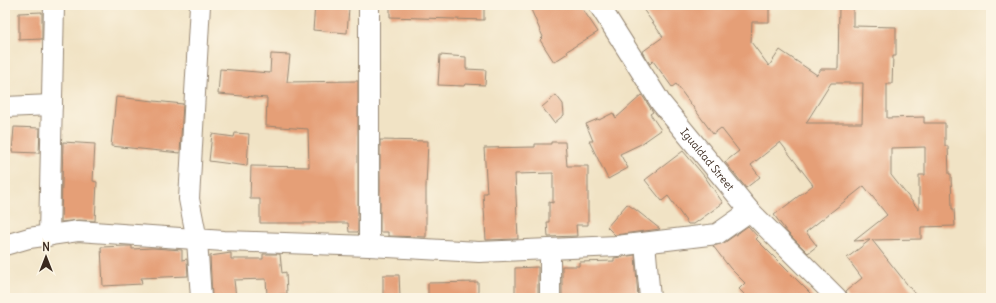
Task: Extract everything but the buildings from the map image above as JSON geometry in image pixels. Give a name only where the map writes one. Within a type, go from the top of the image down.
[{"type":"street","points":[[49,236],[54,5]]},
{"type":"street","points":[[200,5],[189,199],[197,240],[201,298]]},
{"type":"street","points":[[369,5],[370,246]]},
{"type":"street","name":"Igualdad Street","points":[[599,5],[661,103],[750,211],[837,298]]},
{"type":"street","points":[[5,108],[52,105]]},
{"type":"street","points":[[5,245],[29,238],[78,231],[197,240],[370,246],[479,252],[617,246],[717,234],[750,211]]},
{"type":"street","points":[[645,242],[650,298]]},
{"type":"street","points":[[550,249],[550,298]]}]
